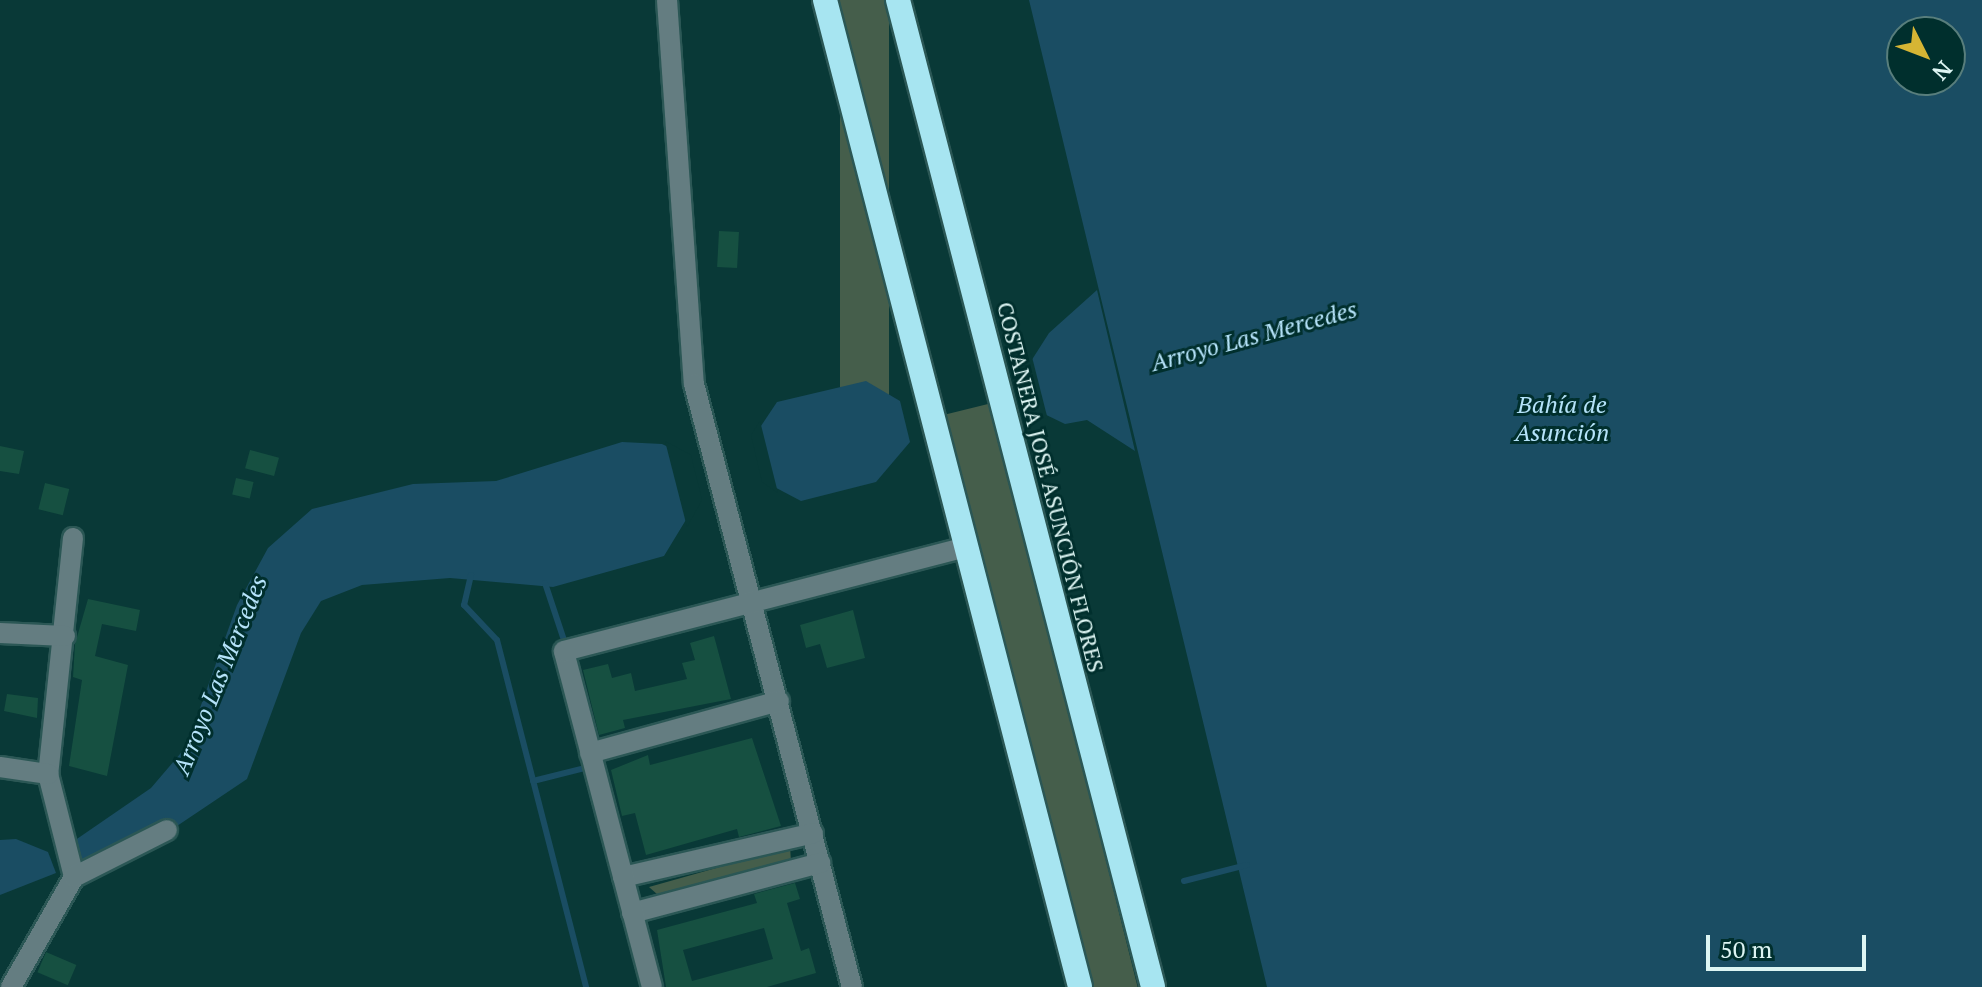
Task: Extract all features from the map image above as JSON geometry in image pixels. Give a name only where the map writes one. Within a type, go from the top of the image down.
[{"type":"highway","points":[[825,0],[1080,987]]},
{"type":"highway","name":"COSTANERA JOSÉ ASUNCIÓN FLORES","points":[[898,0],[1153,987]]},
{"type":"street","points":[[667,0],[694,384],[852,987]]},
{"type":"street","points":[[72,872],[60,840],[48,774],[73,538]]},
{"type":"street","points":[[652,987],[564,651],[966,547]]},
{"type":"street","points":[[0,633],[65,636]]},
{"type":"street","points":[[590,753],[779,701]]},
{"type":"street","points":[[0,767],[48,774]]},
{"type":"street","points":[[11,987],[72,872],[167,830]]},
{"type":"street","points":[[623,877],[813,833]]},
{"type":"street","points":[[632,913],[820,863]]},
{"type":"green space","points":[[840,0],[889,0],[889,423],[840,423]]},
{"type":"green space","points":[[992,403],[1138,987],[1088,987],[945,415]]},
{"type":"green space","points":[[790,847],[791,861],[658,895],[649,887]]},
{"type":"water","name":"Bahía de Asunción","points":[[1029,0],[1982,0],[1982,987],[1267,987]]},
{"type":"water","points":[[1097,290],[1135,451],[1087,420],[1065,424],[1036,410],[1026,369],[1049,333]]},
{"type":"water","points":[[866,381],[900,401],[910,442],[876,482],[801,501],[765,482],[755,435],[777,402]]},
{"type":"water","name":"Arroyo Las Mercedes","points":[[622,442],[662,444],[687,456],[698,500],[664,556],[553,587],[450,578],[362,585],[321,601],[301,633],[247,779],[177,826],[81,868],[71,843],[151,788],[186,747],[237,605],[268,548],[312,509],[413,484],[496,481]]},
{"type":"water","points":[[16,839],[48,852],[56,873],[0,895],[0,840]]},
{"type":"pier","points":[[1031,353],[1048,420],[1032,411],[1022,369]]},
{"type":"pier","points":[[760,421],[778,493],[762,482],[751,435]]},
{"type":"pier","points":[[665,441],[691,455],[702,500],[687,527]]},
{"type":"building","points":[[719,231],[739,232],[737,268],[717,267]]},
{"type":"building","points":[[0,446],[24,451],[19,474],[0,471]]},
{"type":"building","points":[[250,450],[279,458],[274,476],[245,468]]},
{"type":"building","points":[[236,478],[254,482],[250,499],[232,495]]},
{"type":"building","points":[[45,483],[69,489],[63,515],[38,509]]},
{"type":"building","points":[[88,599],[140,610],[136,631],[102,624],[95,656],[128,665],[107,776],[69,766],[82,680],[73,677],[75,644]]},
{"type":"building","points":[[853,610],[865,658],[827,668],[820,644],[806,648],[800,625]]},
{"type":"building","points":[[714,636],[731,699],[623,720],[625,728],[599,735],[583,670],[608,664],[612,678],[631,673],[635,691],[687,679],[682,663],[695,660],[690,643]]},
{"type":"building","points":[[7,694],[38,698],[37,718],[4,711]]},
{"type":"building","points":[[752,738],[781,826],[739,837],[737,829],[646,855],[635,813],[622,816],[611,770],[648,755],[650,765]]},
{"type":"building","points":[[795,883],[800,899],[787,903],[801,951],[809,948],[816,973],[767,987],[666,987],[657,930],[757,903],[754,894]],"holes":[[[764,928],[773,959],[692,981],[683,950]]]},
{"type":"building","points":[[46,952],[76,965],[68,985],[37,972]]},
{"type":"waterway","points":[[471,575],[464,605],[497,640],[586,987]]},
{"type":"waterway","points":[[545,583],[564,640]]},
{"type":"waterway","points":[[533,781],[585,768]]},
{"type":"waterway","points":[[1184,881],[1247,865]]}]
